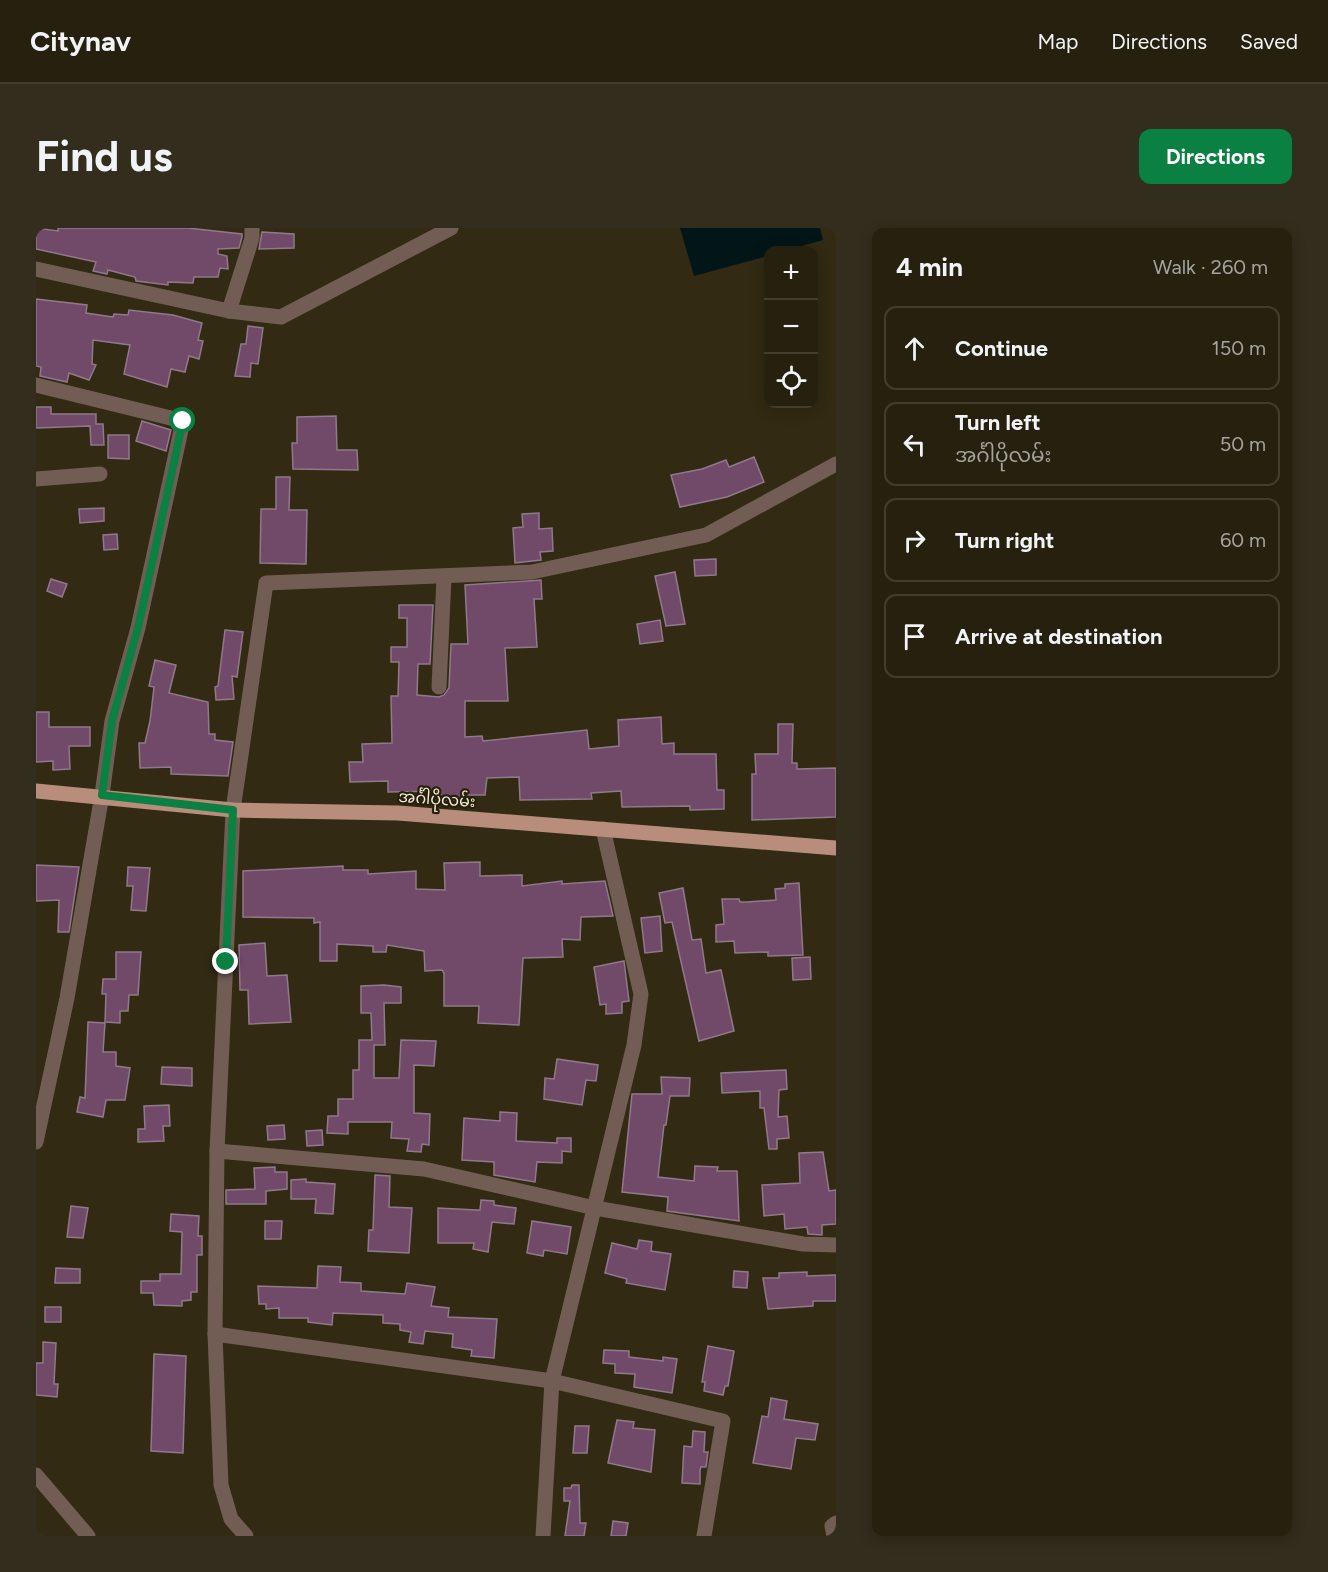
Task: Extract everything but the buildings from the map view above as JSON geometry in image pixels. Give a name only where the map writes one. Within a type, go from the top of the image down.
[{"type":"main road","name":"အင်္ဂါပိုလမ်း","points":[[36,791],[102,795],[233,810],[398,813],[836,848]]},
{"type":"street","points":[[229,311],[252,238],[252,228]]},
{"type":"street","points":[[36,269],[229,311],[281,317],[451,228]]},
{"type":"street","points":[[36,385],[183,421],[138,628],[112,721],[102,795],[67,998],[36,1142]]},
{"type":"street","points":[[246,1536],[231,1519],[221,1485],[215,1334],[217,1151],[233,810],[266,583],[532,572],[706,535],[836,464]]},
{"type":"street","points":[[36,479],[100,474]]},
{"type":"street","points":[[439,687],[444,577]]},
{"type":"street","points":[[543,1536],[552,1381],[634,1045],[641,994],[603,829]]},
{"type":"street","points":[[217,1151],[424,1169],[594,1208],[803,1244],[836,1245]]},
{"type":"street","points":[[215,1334],[552,1381],[723,1421],[704,1536]]},
{"type":"street","points":[[36,1475],[88,1536]]},
{"type":"street","points":[[834,1536],[832,1526],[836,1523]]},
{"type":"shaded area","points":[[680,228],[820,228],[823,240],[801,246],[764,246],[764,257],[694,276]]},
{"type":"route","points":[[183,421],[138,628],[112,721],[102,795],[233,810],[226,962]]}]
